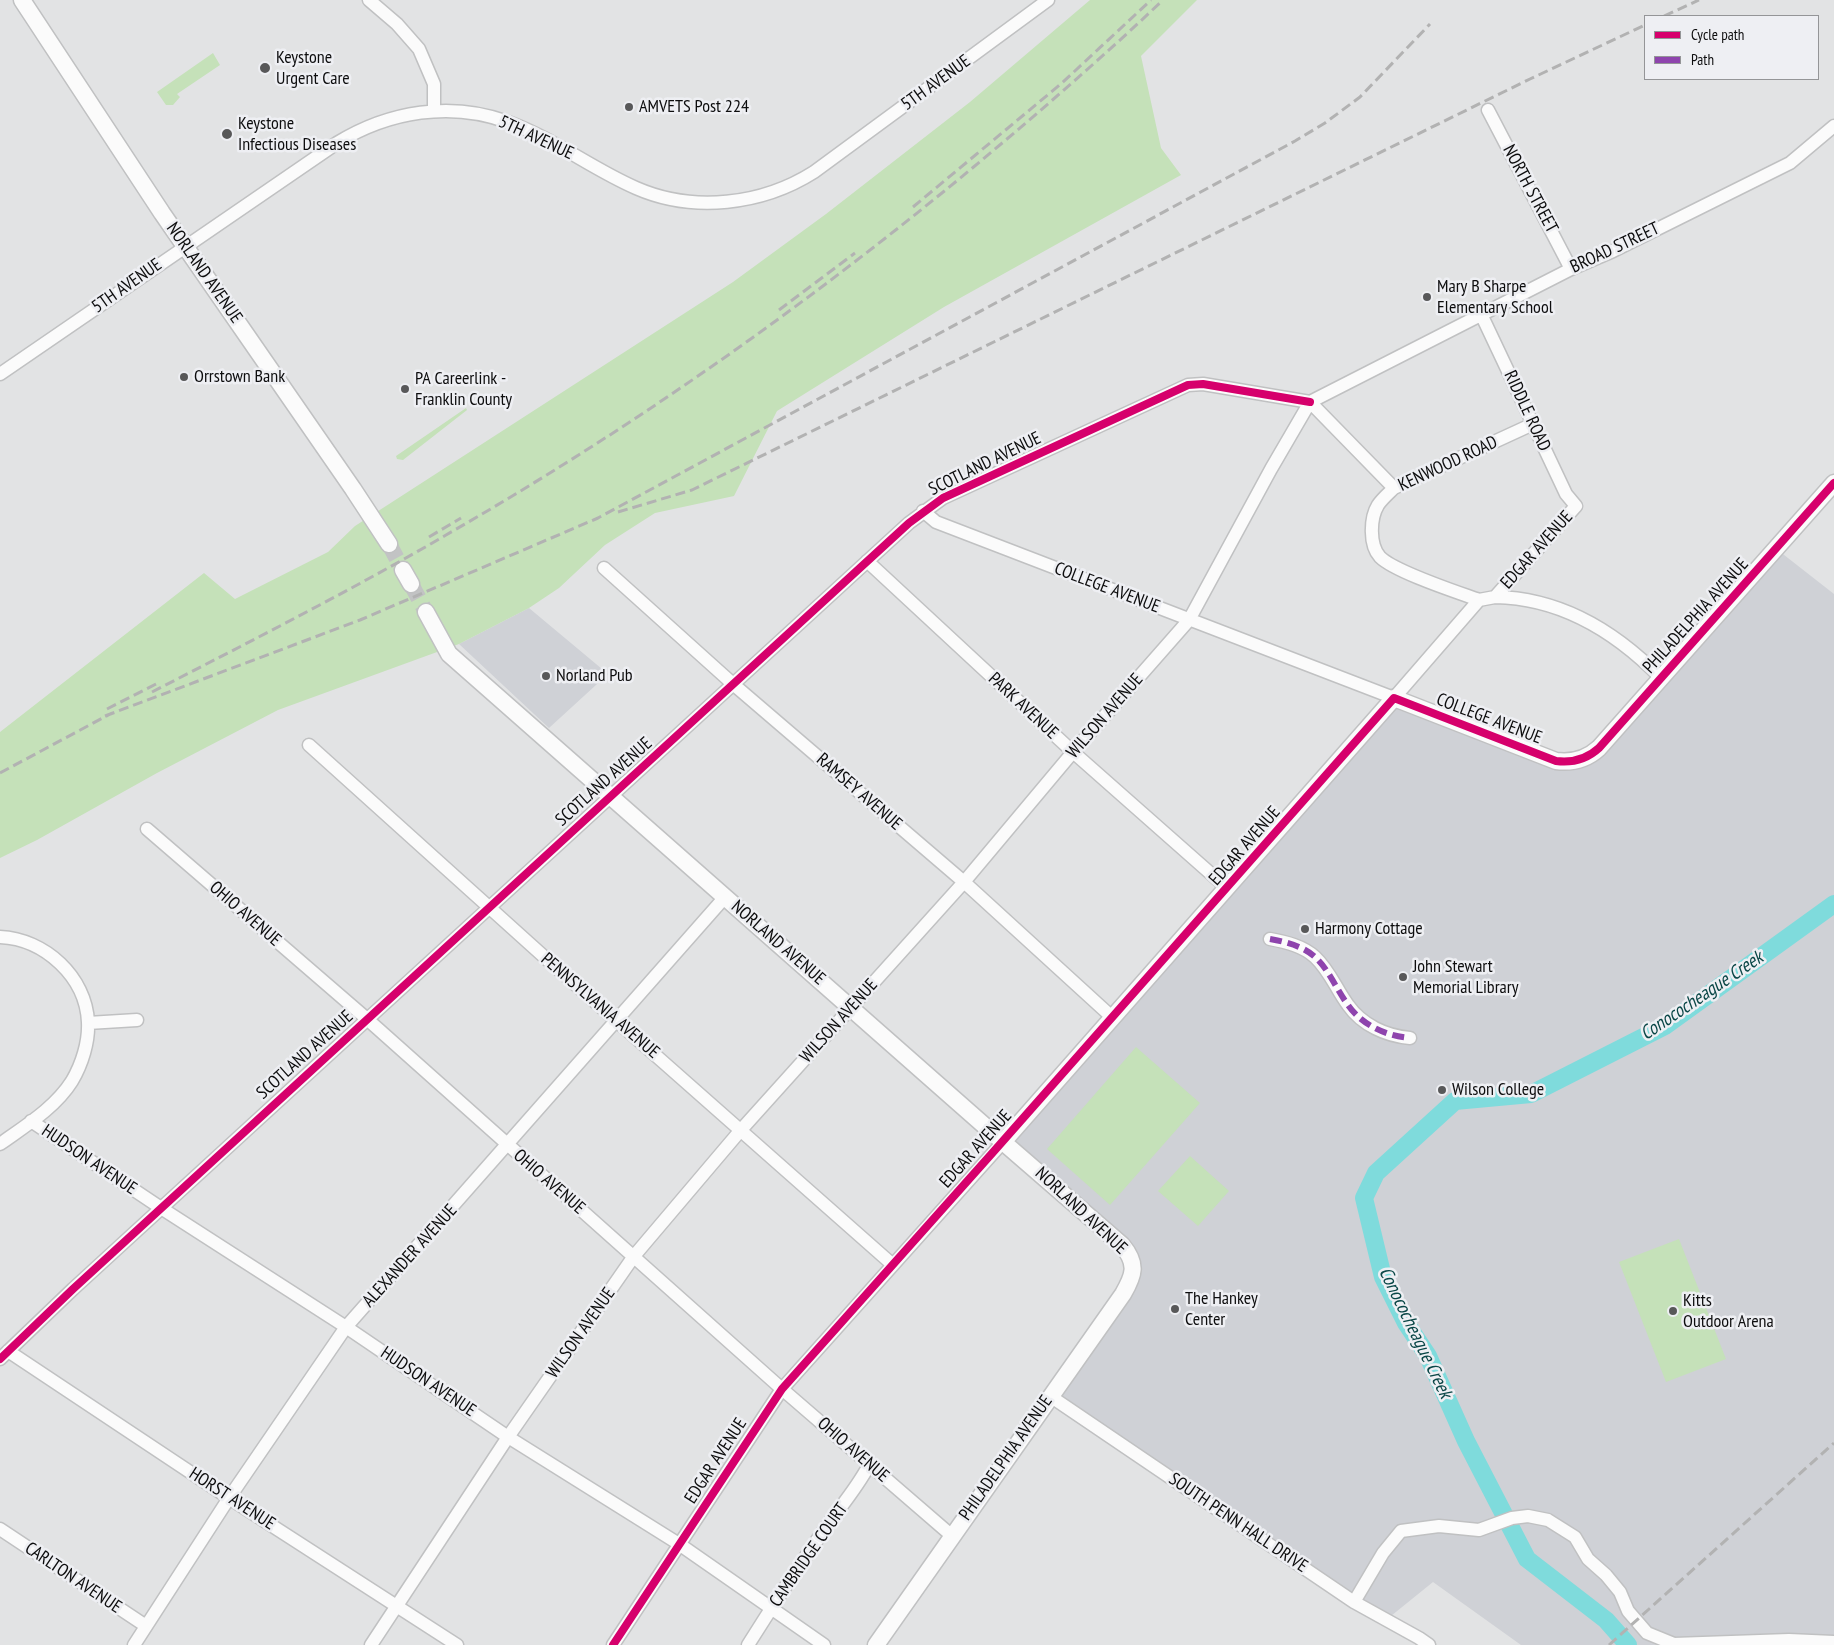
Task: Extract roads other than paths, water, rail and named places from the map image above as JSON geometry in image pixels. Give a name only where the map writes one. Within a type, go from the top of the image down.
[{"type":"main road","name":"NORLAND AVENUE","points":[[22,0],[162,213],[389,544]]},
{"type":"main road","name":"PHILADELPHIA AVENUE","points":[[1574,761],[1587,757],[1598,748],[1834,483]]},
{"type":"main road","points":[[403,570],[411,584]]},
{"type":"main road","name":"NORLAND AVENUE","points":[[426,612],[448,654],[1122,1245],[1131,1257],[1133,1270]]},
{"type":"main road","name":"COLLEGE AVENUE","points":[[1394,698],[1549,758],[1562,762],[1574,761]]},
{"type":"main road","name":"EDGAR AVENUE","points":[[1003,1142],[1394,698]]},
{"type":"main road","name":"PHILADELPHIA AVENUE","points":[[876,1645],[1122,1294],[1132,1278],[1133,1270]]},
{"type":"street","points":[[369,0],[397,24],[419,49],[434,84],[434,111]]},
{"type":"street","name":"5TH AVENUE","points":[[0,374],[349,136],[390,118],[434,111],[470,112],[507,121],[521,127],[635,188],[656,196],[671,200],[707,203],[753,198],[773,193],[800,181],[814,172],[1048,0]]},
{"type":"street","name":"NORTH STREET","points":[[1488,110],[1571,269]]},
{"type":"street","name":"BROAD STREET","points":[[1310,402],[1571,269],[1613,251],[1790,163],[1834,126]]},
{"type":"street","name":"RIDDLE ROAD","points":[[1481,314],[1566,494],[1576,506]]},
{"type":"street","name":"SCOTLAND AVENUE","points":[[4,1355],[161,1208],[923,511],[943,498],[1188,385],[1203,384],[1310,402]]},
{"type":"street","points":[[1310,402],[1394,488]]},
{"type":"street","name":"WILSON AVENUE","points":[[371,1645],[508,1438],[634,1256],[740,1131],[964,882],[1073,752],[1189,620],[1271,469],[1310,402]]},
{"type":"street","name":"KENWOOD ROAD","points":[[1479,600],[1395,567],[1380,556],[1373,543],[1373,524],[1378,505],[1394,488],[1534,424]]},
{"type":"street","name":"EDGAR AVENUE","points":[[1394,698],[1479,600],[1495,597],[1576,506]]},
{"type":"street","name":"COLLEGE AVENUE","points":[[923,511],[936,522],[1394,698]]},
{"type":"street","name":"PARK AVENUE","points":[[867,561],[1073,752],[1228,888]]},
{"type":"street","name":"RAMSEY AVENUE","points":[[604,568],[733,684],[964,882],[1112,1018]]},
{"type":"street","points":[[1495,597],[1514,597],[1528,600],[1581,617],[1598,626],[1629,648],[1661,678]]},
{"type":"street","name":"PENNSYLVANIA AVENUE","points":[[309,745],[616,1021],[682,1077],[740,1131],[893,1265]]},
{"type":"street","name":"OHIO AVENUE","points":[[146,829],[367,1019],[782,1389],[952,1535]]},
{"type":"street","name":"ALEXANDER AVENUE","points":[[134,1645],[229,1498],[346,1327],[726,897]]},
{"type":"street","points":[[0,937],[18,939],[33,944],[48,952],[62,964],[82,993],[88,1023],[84,1052],[71,1082],[59,1098],[0,1144]]},
{"type":"street","points":[[1270,939],[1296,945],[1315,956],[1327,971],[1348,1005],[1366,1022],[1390,1035],[1410,1038]]},
{"type":"street","points":[[88,1023],[137,1020]]},
{"type":"street","name":"HUDSON AVENUE","points":[[31,1121],[161,1208],[346,1327],[508,1438],[680,1544],[824,1645]]},
{"type":"street","name":"EDGAR AVENUE","points":[[613,1645],[782,1389],[1003,1142]]},
{"type":"street","name":"HORST AVENUE","points":[[4,1355],[457,1645]]},
{"type":"street","name":"SOUTH PENN HALL DRIVE","points":[[1050,1396],[1354,1602],[1429,1645]]},
{"type":"street","name":"CAMBRIDGE COURT","points":[[748,1645],[771,1608],[827,1526],[850,1496],[869,1465]]},
{"type":"street","points":[[1354,1602],[1383,1553],[1401,1531],[1439,1526],[1479,1530],[1512,1518],[1528,1516],[1548,1520],[1575,1537],[1588,1559],[1606,1575],[1620,1592],[1628,1611],[1647,1633],[1674,1644],[1789,1640],[1834,1642]]},
{"type":"street","name":"CARLTON AVENUE","points":[[0,1529],[146,1626]]},
{"type":"waterway","name":"Conococheague Creek","points":[[1628,1645],[1606,1620],[1527,1559],[1466,1441],[1428,1356],[1406,1323],[1383,1277],[1364,1198],[1376,1173],[1455,1101],[1531,1094],[1665,1026],[1834,904]]},
{"type":"tunnel","points":[[389,544],[403,570]]},
{"type":"tunnel","points":[[411,584],[426,612]]},
{"type":"railway","points":[[913,207],[1062,83],[1151,0]]},
{"type":"railway","points":[[152,692],[410,556],[517,493],[655,405],[789,311],[919,212],[1051,101],[1163,0]]},
{"type":"railway","points":[[1666,15],[1699,0]]},
{"type":"railway","points":[[105,716],[360,620],[598,518],[1295,141],[1325,123],[1360,97],[1430,24]]},
{"type":"railway","points":[[618,512],[692,490],[1530,79],[1644,25]]},
{"type":"railway","points":[[779,310],[855,253]]},
{"type":"railway","points":[[429,537],[461,518]]},
{"type":"railway","points":[[107,709],[158,683]]},
{"type":"railway","points":[[0,773],[112,713]]},
{"type":"railway","points":[[1609,1645],[1834,1443]]},
{"type":"place","name":"Keystone Urgent Care","points":[[265,68]]},
{"type":"place","name":"AMVETS Post 224","points":[[629,107]]},
{"type":"place","name":"Keystone Infectious Diseases","points":[[227,134]]},
{"type":"place","name":"Mary B Sharpe Elementary School","points":[[1427,297]]},
{"type":"place","name":"Orrstown Bank","points":[[184,377]]},
{"type":"place","name":"PA Careerlink - Franklin County","points":[[405,389]]},
{"type":"place","name":"Norland Pub","points":[[546,676]]},
{"type":"place","name":"Harmony Cottage","points":[[1305,929]]},
{"type":"place","name":"John Stewart Memorial Library","points":[[1403,977]]},
{"type":"place","name":"Wilson College","points":[[1442,1090]]},
{"type":"place","name":"The Hankey Center","points":[[1175,1309]]},
{"type":"place","name":"Kitts Outdoor Arena","points":[[1673,1311]]}]
